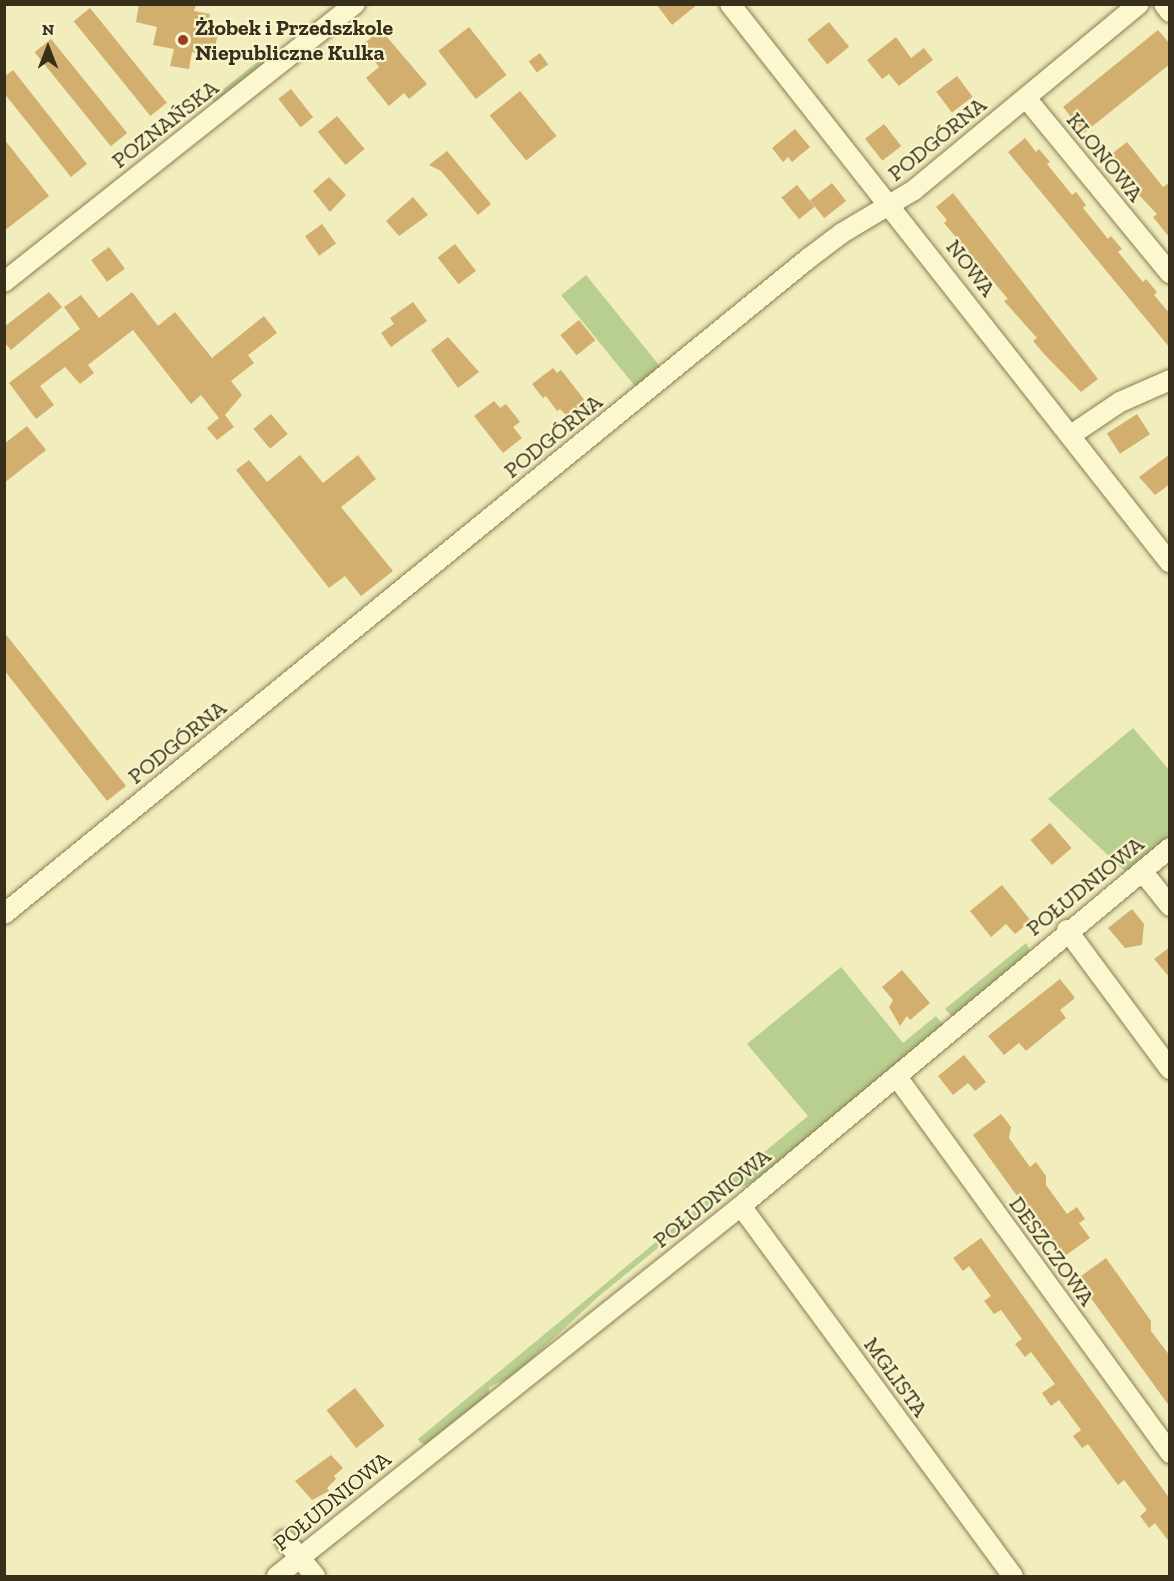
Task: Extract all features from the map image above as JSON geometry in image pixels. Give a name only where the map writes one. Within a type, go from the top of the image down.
[{"type":"street","name":"POZNAŃSKA","points":[[4,282],[355,4]]},
{"type":"street","name":"NOWA","points":[[730,4],[892,205],[1170,563]]},
{"type":"street","name":"PODGÓRNA","points":[[4,914],[809,258],[842,233],[892,205],[1139,4]]},
{"type":"street","points":[[1164,4],[1170,12]]},
{"type":"street","name":"KLONOWA","points":[[1026,98],[1170,273]]},
{"type":"street","points":[[1071,435],[1120,402],[1170,380]]},
{"type":"street","name":"POŁUDNIOWA","points":[[277,1576],[741,1206],[897,1077],[1067,930],[1170,848]]},
{"type":"street","points":[[1142,871],[1170,906]]},
{"type":"street","points":[[1067,930],[1170,1069]]},
{"type":"street","name":"DESZCZOWA","points":[[897,1077],[1170,1453]]},
{"type":"street","name":"MGLISTA","points":[[741,1206],[1013,1576]]},
{"type":"street","points":[[285,1540],[315,1576]]},
{"type":"green space","points":[[264,44],[272,60],[216,103],[211,99],[265,56]]},
{"type":"green space","points":[[586,275],[661,367],[636,388],[561,295]]},
{"type":"green space","points":[[1133,728],[1169,770],[1169,841],[1128,874],[1048,799]]},
{"type":"green space","points":[[1026,943],[1031,952],[955,1020],[945,1009]]},
{"type":"green space","points":[[841,967],[903,1043],[936,1016],[946,1028],[800,1150],[746,1186],[731,1188],[598,1297],[513,1376],[489,1387],[489,1398],[429,1446],[421,1443],[418,1439],[808,1116],[747,1044]]},
{"type":"building","points":[[139,4],[196,4],[194,11],[210,14],[207,31],[218,33],[213,57],[192,52],[189,69],[170,66],[174,49],[153,45],[157,27],[136,22]]},
{"type":"building","points":[[656,4],[698,4],[672,25]]},
{"type":"building","points":[[90,8],[167,103],[150,116],[74,21]]},
{"type":"building","points":[[829,22],[849,47],[827,64],[807,40]]},
{"type":"building","points":[[469,27],[507,75],[476,99],[438,51]]},
{"type":"building","points":[[381,30],[427,84],[409,99],[404,93],[389,106],[366,78],[379,67],[362,45]]},
{"type":"building","points":[[1158,30],[1170,44],[1170,64],[1084,133],[1063,107]]},
{"type":"building","points":[[896,37],[911,58],[924,48],[933,60],[899,86],[889,74],[882,79],[867,60]]},
{"type":"building","points":[[51,39],[127,133],[111,146],[35,52]]},
{"type":"building","points":[[540,53],[548,64],[537,73],[529,61]]},
{"type":"building","points":[[13,70],[87,164],[71,177],[4,93],[4,77]]},
{"type":"building","points":[[957,76],[973,97],[952,112],[936,92]]},
{"type":"building","points":[[291,89],[313,117],[301,127],[278,99]]},
{"type":"building","points":[[520,91],[557,136],[526,161],[490,116]]},
{"type":"building","points":[[337,116],[365,149],[345,165],[318,132]]},
{"type":"building","points":[[884,124],[901,146],[882,161],[865,139]]},
{"type":"building","points":[[795,129],[810,147],[792,162],[788,157],[783,162],[772,148]]},
{"type":"building","points":[[1025,138],[1036,152],[1039,149],[1050,162],[1047,164],[1072,195],[1076,192],[1086,205],[1083,208],[1108,239],[1111,236],[1122,249],[1118,252],[1143,282],[1146,279],[1157,292],[1154,295],[1170,314],[1170,348],[1008,152]]},
{"type":"building","points":[[4,139],[49,196],[4,231]]},
{"type":"building","points":[[1127,142],[1163,187],[1170,182],[1170,238],[1153,217],[1157,214],[1117,172],[1121,169],[1110,155]]},
{"type":"building","points":[[447,151],[491,204],[478,215],[441,171],[429,165]]},
{"type":"building","points":[[329,177],[346,195],[330,212],[313,191]]},
{"type":"building","points":[[832,183],[846,201],[824,218],[810,200]]},
{"type":"building","points":[[797,185],[815,207],[799,219],[781,198]]},
{"type":"building","points":[[953,193],[1098,379],[1081,392],[1033,341],[1037,338],[1004,301],[1008,299],[944,223],[947,220],[936,207]]},
{"type":"building","points":[[413,197],[428,215],[399,236],[386,221]]},
{"type":"building","points":[[322,224],[336,243],[319,256],[305,236]]},
{"type":"building","points":[[455,244],[476,271],[459,284],[438,258]]},
{"type":"building","points":[[109,247],[125,269],[107,282],[91,260]]},
{"type":"building","points":[[49,292],[62,307],[11,350],[4,342],[4,327]]},
{"type":"building","points":[[132,292],[158,326],[175,312],[212,358],[264,316],[277,333],[248,355],[254,363],[231,381],[242,395],[225,415],[234,427],[217,440],[207,428],[219,418],[201,395],[191,404],[133,330],[88,365],[94,373],[80,384],[65,367],[40,386],[54,405],[36,419],[9,383],[80,329],[64,307],[81,295],[99,318]]},
{"type":"building","points":[[413,302],[427,321],[391,347],[381,333],[394,324],[390,318]]},
{"type":"building","points":[[579,320],[595,340],[577,355],[560,335]]},
{"type":"building","points":[[448,337],[479,372],[458,388],[431,350]]},
{"type":"building","points":[[553,368],[557,373],[561,370],[590,407],[572,421],[560,409],[557,411],[546,396],[543,398],[532,384]]},
{"type":"building","points":[[494,401],[500,408],[506,404],[520,422],[513,427],[522,438],[503,453],[474,416]]},
{"type":"building","points":[[271,414],[288,434],[270,449],[253,429]]},
{"type":"building","points":[[1137,414],[1150,434],[1120,454],[1107,434]]},
{"type":"building","points":[[27,426],[46,450],[4,483],[4,444]]},
{"type":"building","points":[[1170,454],[1170,484],[1155,495],[1139,477]]},
{"type":"building","points":[[300,455],[323,483],[358,455],[376,479],[341,507],[393,571],[361,596],[345,576],[329,588],[236,470],[249,460],[267,482]]},
{"type":"building","points":[[4,632],[126,786],[107,801],[4,670]]},
{"type":"building","points":[[1050,823],[1072,848],[1052,865],[1030,840]]},
{"type":"building","points":[[1002,885],[1031,921],[1015,934],[1006,924],[991,937],[970,911]]},
{"type":"building","points":[[1132,909],[1144,924],[1142,945],[1125,948],[1108,928]]},
{"type":"building","points":[[1170,947],[1170,978],[1154,959]]},
{"type":"building","points":[[902,970],[930,1003],[910,1020],[907,1016],[900,1026],[889,1007],[893,1000],[882,987]]},
{"type":"building","points":[[1060,979],[1075,998],[1060,1010],[1066,1018],[1026,1051],[1019,1043],[1004,1055],[988,1036]]},
{"type":"building","points":[[964,1055],[986,1082],[975,1091],[968,1083],[953,1095],[938,1076]]},
{"type":"building","points":[[1001,1114],[1011,1127],[1009,1138],[1030,1167],[1036,1162],[1046,1176],[1046,1185],[1067,1214],[1077,1207],[1085,1219],[1079,1223],[1090,1238],[1062,1258],[973,1135]]},
{"type":"building","points":[[981,1238],[1170,1499],[1170,1543],[1155,1523],[1149,1528],[1140,1516],[1147,1510],[1124,1480],[1118,1485],[1088,1444],[1082,1448],[1073,1436],[1081,1430],[1059,1400],[1051,1406],[1042,1393],[1055,1384],[1031,1352],[1025,1357],[1015,1344],[1022,1339],[1001,1310],[994,1314],[984,1301],[991,1296],[969,1266],[963,1271],[953,1258]]},
{"type":"building","points":[[1106,1258],[1151,1321],[1151,1331],[1170,1356],[1170,1407],[1077,1279]]},
{"type":"building","points":[[355,1388],[385,1426],[356,1448],[327,1410]]},
{"type":"building","points":[[331,1455],[343,1468],[334,1476],[336,1479],[327,1488],[329,1491],[312,1500],[295,1481]]},
{"type":"place","name":"Żłobek i Przedszkole Niepubliczne Kulka","points":[[183,40]]}]
